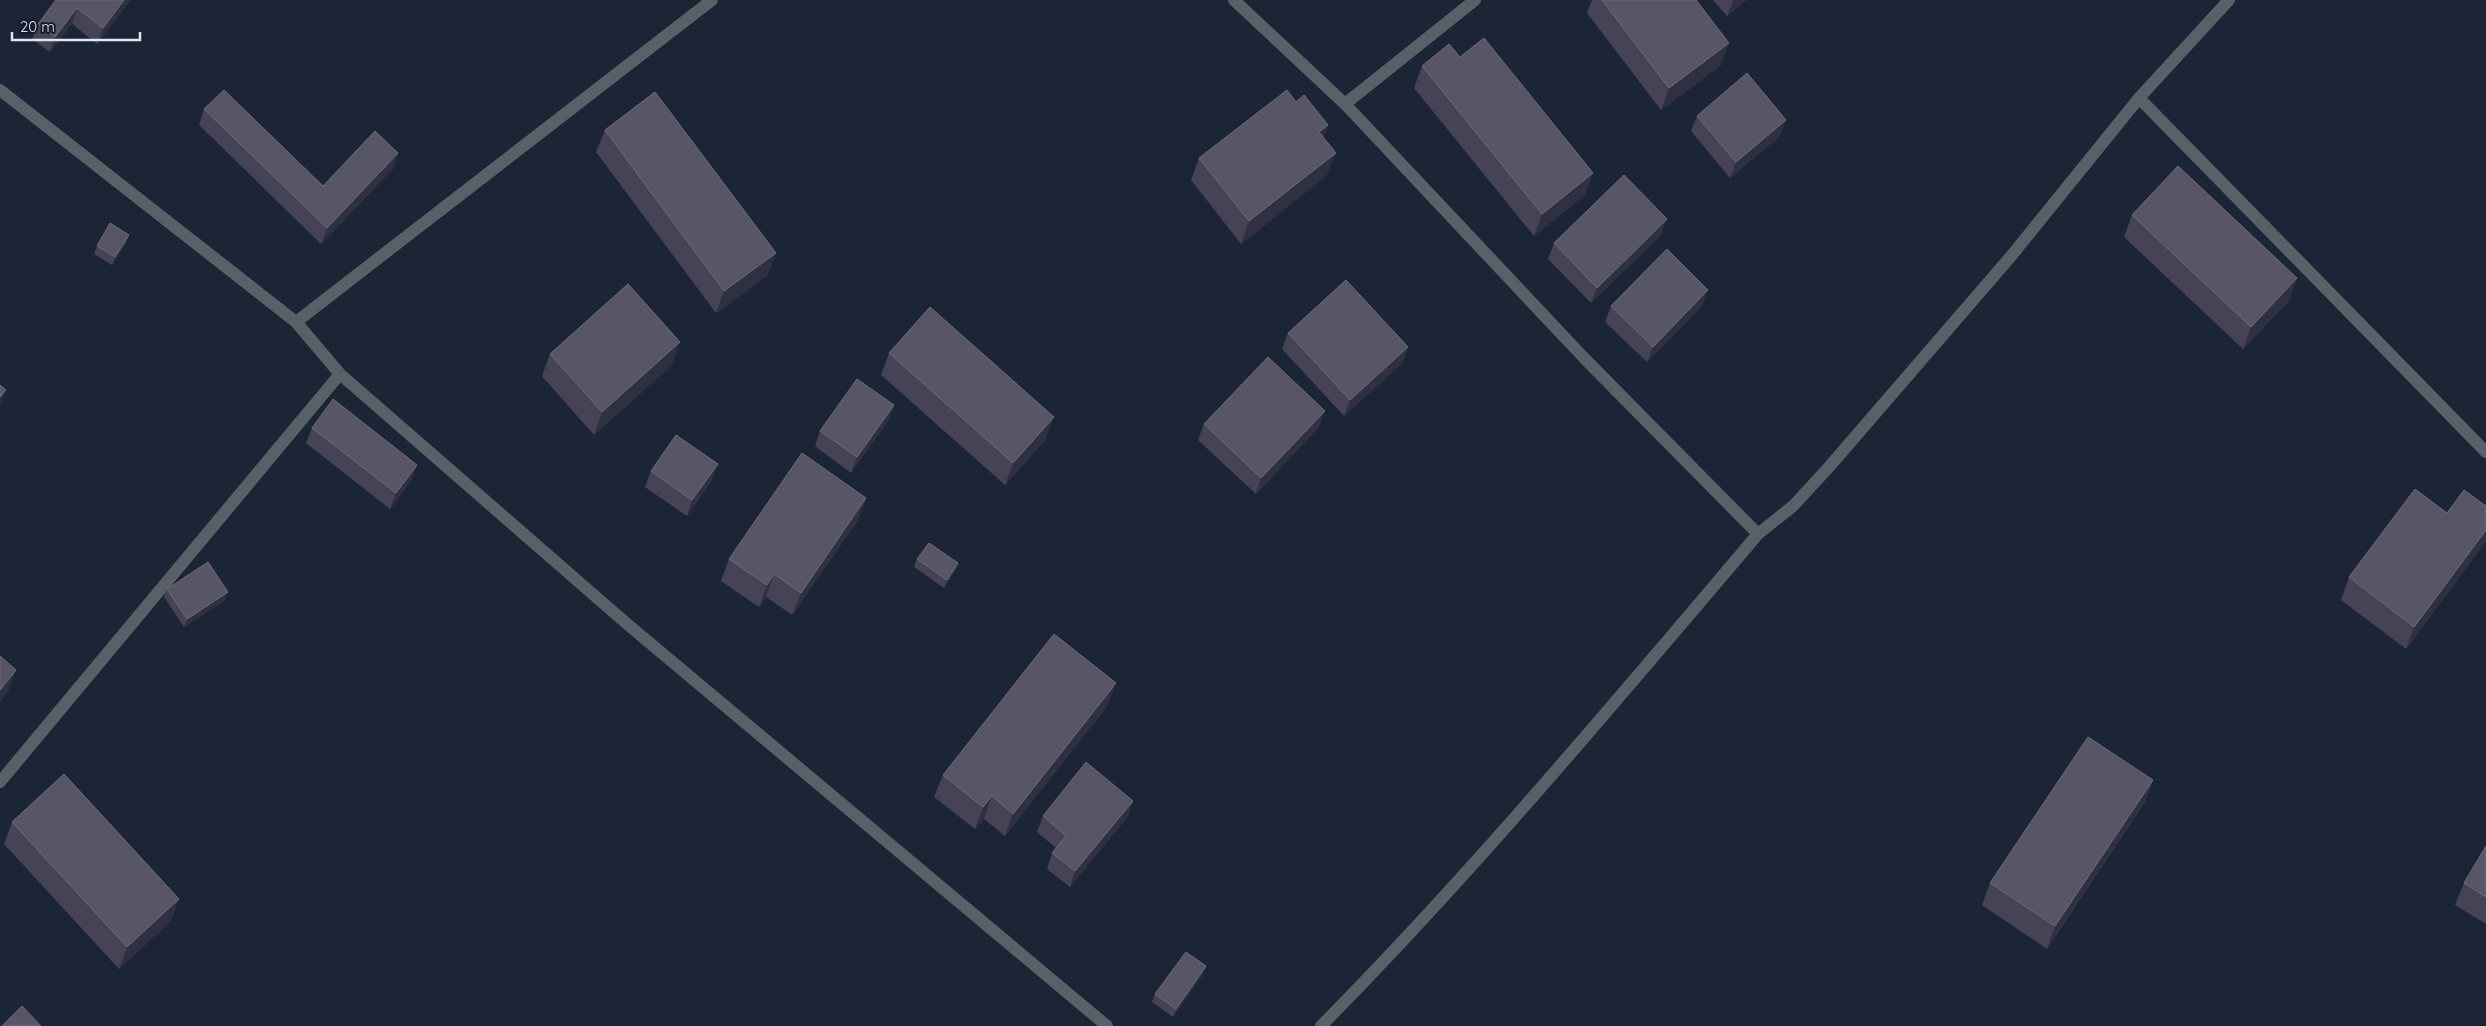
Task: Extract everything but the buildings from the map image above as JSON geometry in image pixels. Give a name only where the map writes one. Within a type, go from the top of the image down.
[{"type":"street","points":[[296,322],[712,0]]},
{"type":"street","points":[[1234,0],[1345,104],[1586,360],[1758,534]]},
{"type":"street","points":[[1345,104],[1475,0]]},
{"type":"street","points":[[1321,1026],[1396,949],[1548,782],[1758,534],[1793,506],[1829,467],[2012,255],[2139,98],[2229,0]]},
{"type":"street","points":[[0,90],[296,322],[340,374],[634,629],[1107,1026]]},
{"type":"street","points":[[2139,98],[2486,452]]},
{"type":"street","points":[[0,782],[340,374]]}]
